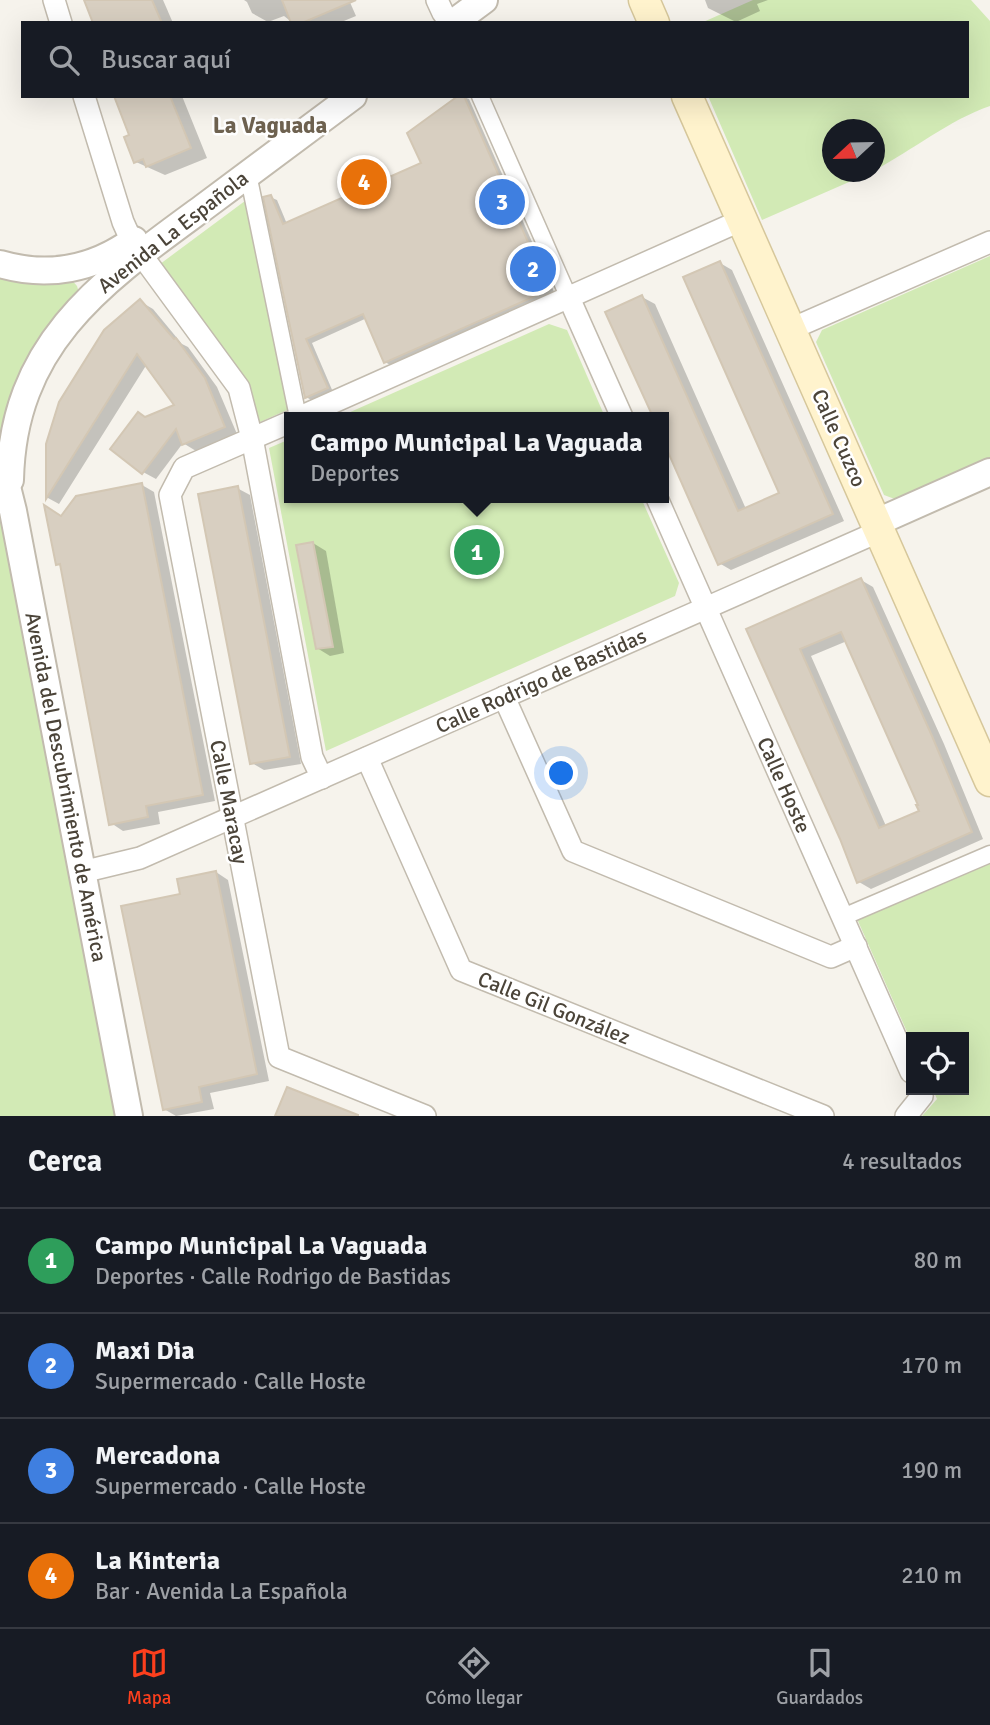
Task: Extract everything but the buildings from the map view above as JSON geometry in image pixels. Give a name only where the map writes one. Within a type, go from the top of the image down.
[{"type":"main road","points":[[644,0],[653,21]]},
{"type":"main road","name":"Calle Cuzco","points":[[688,98],[990,781]]},
{"type":"street","points":[[54,0],[60,21]]},
{"type":"street","points":[[445,14],[484,0]]},
{"type":"street","points":[[85,98],[123,222],[136,248],[239,388],[252,439],[312,757],[322,778]]},
{"type":"street","name":"Avenida La Española","points":[[13,511],[10,482],[12,449],[24,397],[52,341],[72,315],[136,248],[327,98]]},
{"type":"street","name":"Avenida La Española","points":[[136,248],[248,174],[351,98]]},
{"type":"street","points":[[481,98],[620,412]]},
{"type":"street","points":[[248,174],[298,412]]},
{"type":"street","points":[[310,412],[743,220]]},
{"type":"street","points":[[792,329],[990,242]]},
{"type":"street","points":[[48,271],[94,262],[136,248]]},
{"type":"street","points":[[6,265],[69,277],[77,286],[79,302],[72,315]]},
{"type":"street","name":"Calle Maracay","points":[[284,425],[184,468],[170,495],[279,1057],[425,1116]]},
{"type":"street","name":"Avenida del Descubrimiento de América","points":[[0,459],[13,511],[129,1116]]},
{"type":"street","name":"Calle Rodrigo de Bastidas","points":[[82,872],[132,861],[322,778],[880,531],[884,519],[990,472]]},
{"type":"street","name":"Calle Hoste","points":[[659,503],[906,1061]]},
{"type":"street","points":[[505,697],[573,851],[831,957],[856,946]]},
{"type":"street","name":"Calle Gil González","points":[[367,758],[461,970],[823,1116]]},
{"type":"street","points":[[843,917],[990,854]]},
{"type":"street","points":[[906,1116],[922,1095]]},
{"type":"green space","points":[[753,0],[971,0],[990,21],[990,106],[946,127],[885,164],[885,119],[822,119],[822,182],[849,182],[762,220],[709,98],[969,98],[969,21],[706,21]]},
{"type":"green space","points":[[253,195],[296,406],[247,428],[239,388],[152,270]]},
{"type":"green space","points":[[990,256],[990,462],[900,501],[884,495],[816,342],[822,330]]},
{"type":"green space","points":[[0,264],[69,277],[77,286],[80,296],[12,449],[129,1116],[0,1116]]},
{"type":"green space","points":[[549,324],[567,330],[603,412],[350,412]]},
{"type":"green space","points":[[284,442],[284,503],[643,503],[679,583],[675,596],[326,751],[269,448]]},
{"type":"green space","points":[[990,854],[990,1116],[922,1116],[937,1099],[935,1095],[969,1095],[969,1032],[907,1032],[854,912]]},
{"type":"place","name":"La Kinteria","points":[[364,182]]},
{"type":"place","name":"Mercadona","points":[[502,202]]},
{"type":"place","name":"Maxi Dia","points":[[533,269]]},
{"type":"place","name":"Campo Municipal La Vaguada","points":[[477,552]]},
{"type":"district","name":"La Vaguada","points":[[270,125]]}]
